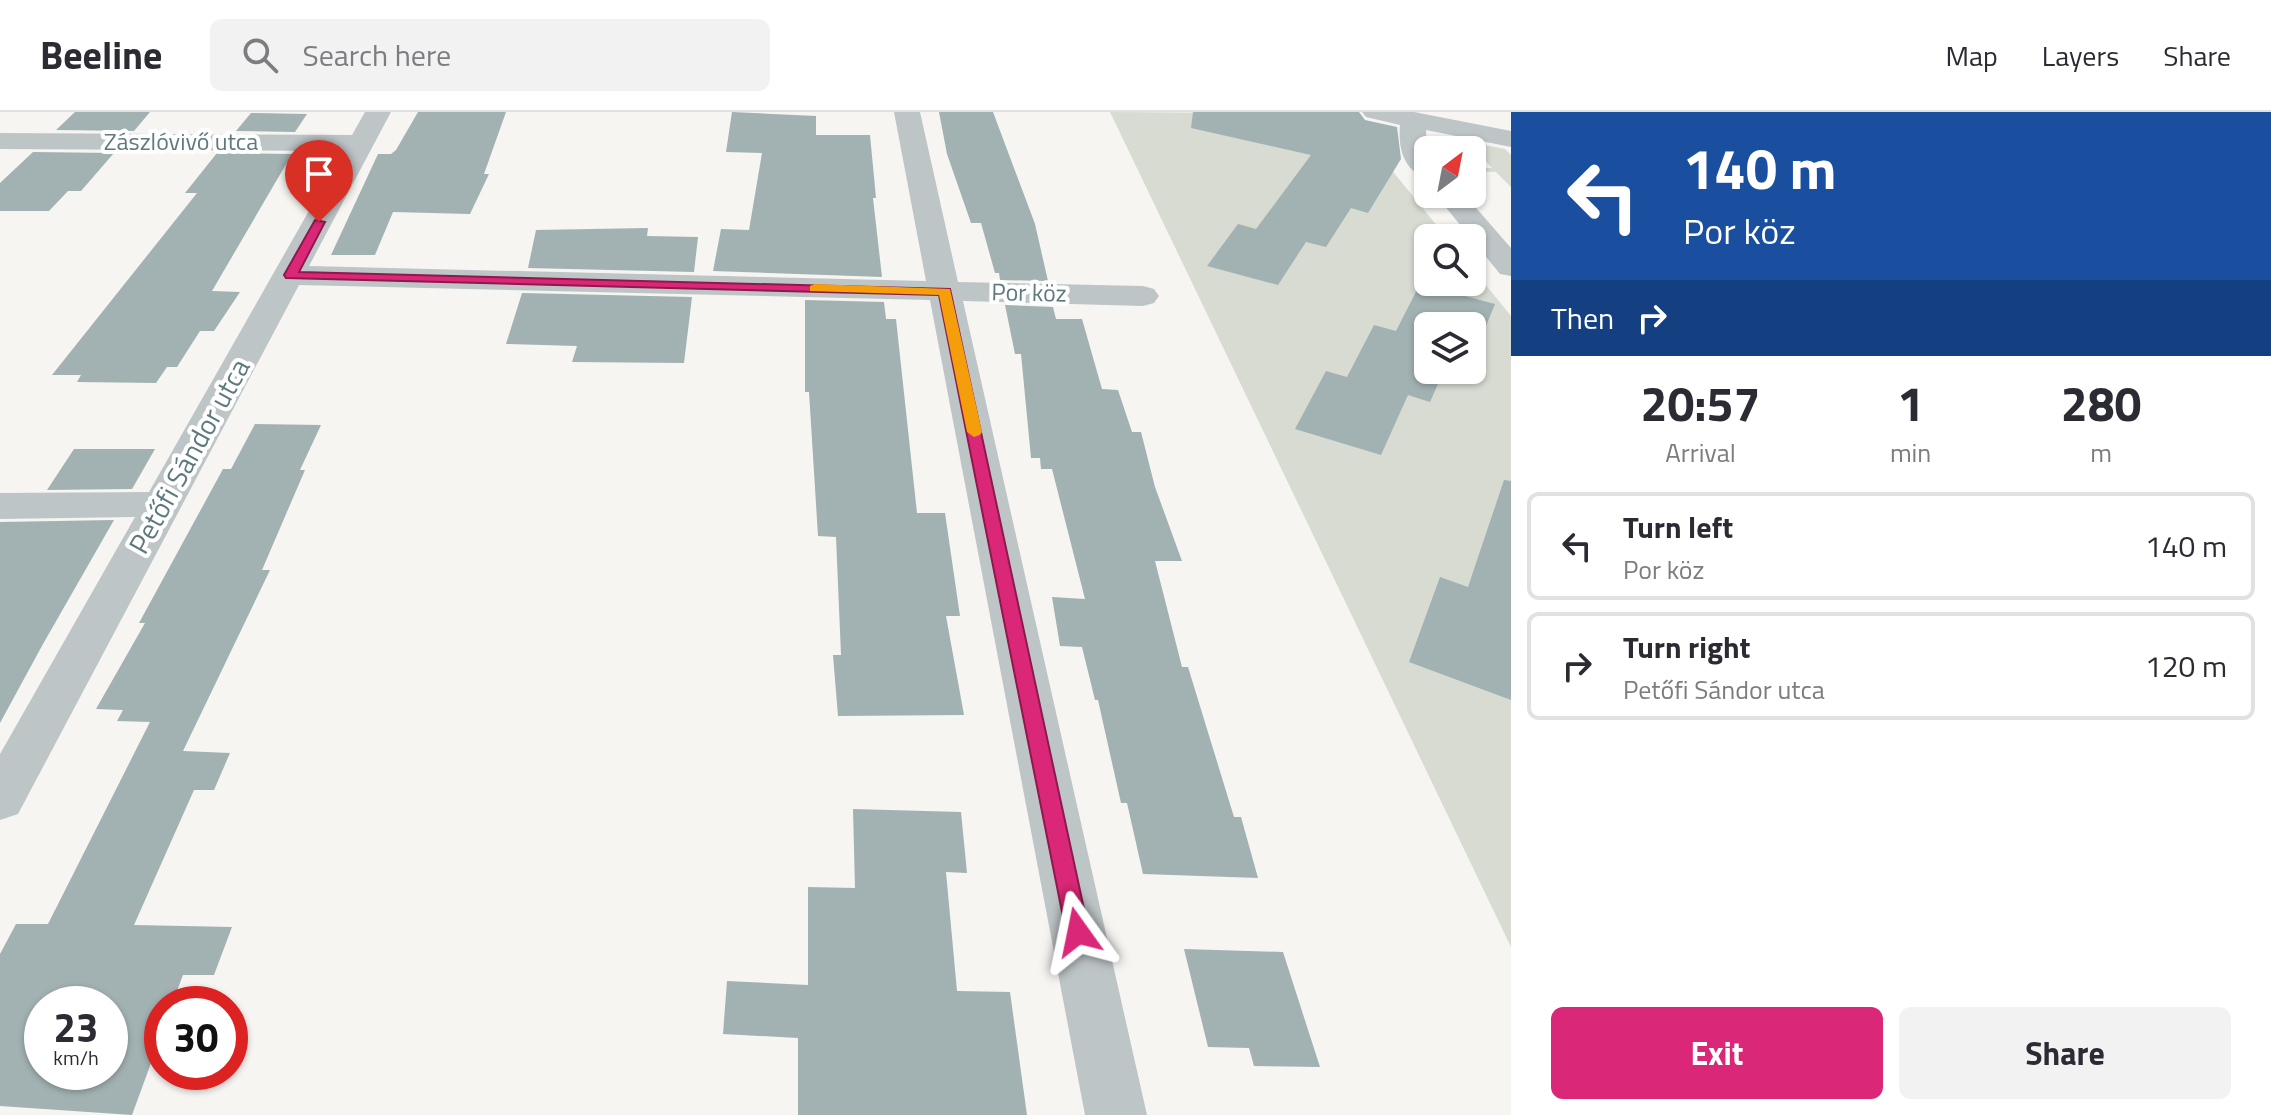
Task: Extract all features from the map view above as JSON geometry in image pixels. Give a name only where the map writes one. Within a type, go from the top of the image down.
[{"type":"street","points":[[907,112],[1116,1115]]},
{"type":"street","points":[[1375,112],[1413,120],[1497,128]]},
{"type":"street","points":[[1413,120],[1408,138],[1414,153]]},
{"type":"street","name":"Zászlóvivő utca","points":[[3,129],[370,127]]},
{"type":"street","name":"Petőfi Sándor utca","points":[[0,800],[370,127]]},
{"type":"street","points":[[1461,208],[1511,267]]},
{"type":"street","name":"Por köz","points":[[291,275],[1143,296]]},
{"type":"street","points":[[0,506],[162,504]]},
{"type":"shaded area","points":[[1110,112],[1346,114],[1414,197],[1414,208],[1423,208],[1436,224],[1414,224],[1414,296],[1486,296],[1486,285],[1511,316],[1511,947]]},
{"type":"shaded area","points":[[1486,145],[1505,149],[1511,155],[1511,187],[1496,172],[1486,172],[1486,168],[1492,168],[1486,161]]},
{"type":"building","points":[[75,112],[150,112],[134,131],[56,130]]},
{"type":"building","points":[[418,112],[506,112],[484,174],[489,174],[470,214],[393,212],[375,255],[331,255],[378,154],[391,154],[396,150]]},
{"type":"building","points":[[732,112],[816,116],[816,135],[870,135],[882,277],[713,271],[721,229],[749,230],[762,153],[726,152]]},
{"type":"building","points":[[939,112],[993,112],[1035,224],[1048,281],[1000,280],[999,273],[995,273],[981,223],[971,223],[947,154]]},
{"type":"building","points":[[1193,112],[1359,112],[1365,120],[1397,127],[1401,159],[1368,213],[1351,208],[1326,247],[1306,242],[1278,285],[1207,266],[1238,224],[1256,229],[1311,155],[1191,128]]},
{"type":"building","points":[[251,113],[307,114],[295,132],[236,131]]},
{"type":"building","points":[[33,152],[114,153],[81,191],[68,191],[49,211],[0,211],[0,183]]},
{"type":"building","points":[[217,153],[292,154],[212,291],[240,292],[214,331],[200,331],[177,367],[167,367],[156,383],[77,382],[81,375],[52,375],[197,193],[185,193]]},
{"type":"building","points":[[648,228],[647,236],[698,237],[694,272],[528,268],[536,230]]},
{"type":"building","points":[[522,293],[692,297],[684,363],[572,362],[577,346],[506,344]]},
{"type":"building","points":[[1414,296],[1465,296],[1495,304],[1486,326],[1486,312],[1414,312],[1414,384],[1438,384],[1430,402],[1408,395],[1381,455],[1295,429],[1326,371],[1347,377],[1374,325],[1396,331]]},
{"type":"building","points":[[805,300],[884,302],[886,319],[896,319],[917,513],[945,513],[960,616],[946,616],[964,715],[838,716],[833,655],[841,655],[836,537],[818,536],[809,392],[805,392]]},
{"type":"building","points":[[1005,305],[1053,307],[1056,319],[1082,319],[1102,389],[1118,390],[1132,432],[1141,432],[1155,487],[1182,561],[1155,561],[1182,667],[1188,667],[1234,817],[1241,817],[1258,878],[1143,874],[1127,803],[1121,803],[1098,700],[1095,700],[1082,647],[1060,646],[1052,597],[1085,599],[1052,469],[1041,469],[1040,458],[1031,458],[1021,354],[1015,354]]},
{"type":"building","points":[[255,424],[321,425],[300,470],[305,470],[262,570],[270,570],[183,751],[230,753],[214,790],[194,790],[134,925],[232,927],[214,975],[183,975],[179,986],[144,986],[144,1082],[132,1115],[0,1106],[0,954],[16,924],[48,924],[150,722],[117,721],[123,710],[96,709],[145,623],[139,623],[223,469],[231,469]]},
{"type":"building","points":[[74,449],[155,449],[132,489],[47,490]]},
{"type":"building","points":[[1504,480],[1511,481],[1511,700],[1409,662],[1440,577],[1468,587]]},
{"type":"building","points":[[114,520],[43,644],[0,723],[0,522]]},
{"type":"building","points":[[853,809],[961,812],[967,873],[946,872],[957,991],[1010,992],[1027,1115],[798,1115],[798,1038],[723,1034],[727,981],[808,985],[808,887],[855,888]]},
{"type":"building","points":[[1184,949],[1283,952],[1320,1067],[1254,1066],[1249,1048],[1208,1047]]},
{"type":"slow traffic","points":[[815,288],[945,292],[974,432]]},
{"type":"route","points":[[319,222],[291,275],[945,292],[1078,932]]}]
